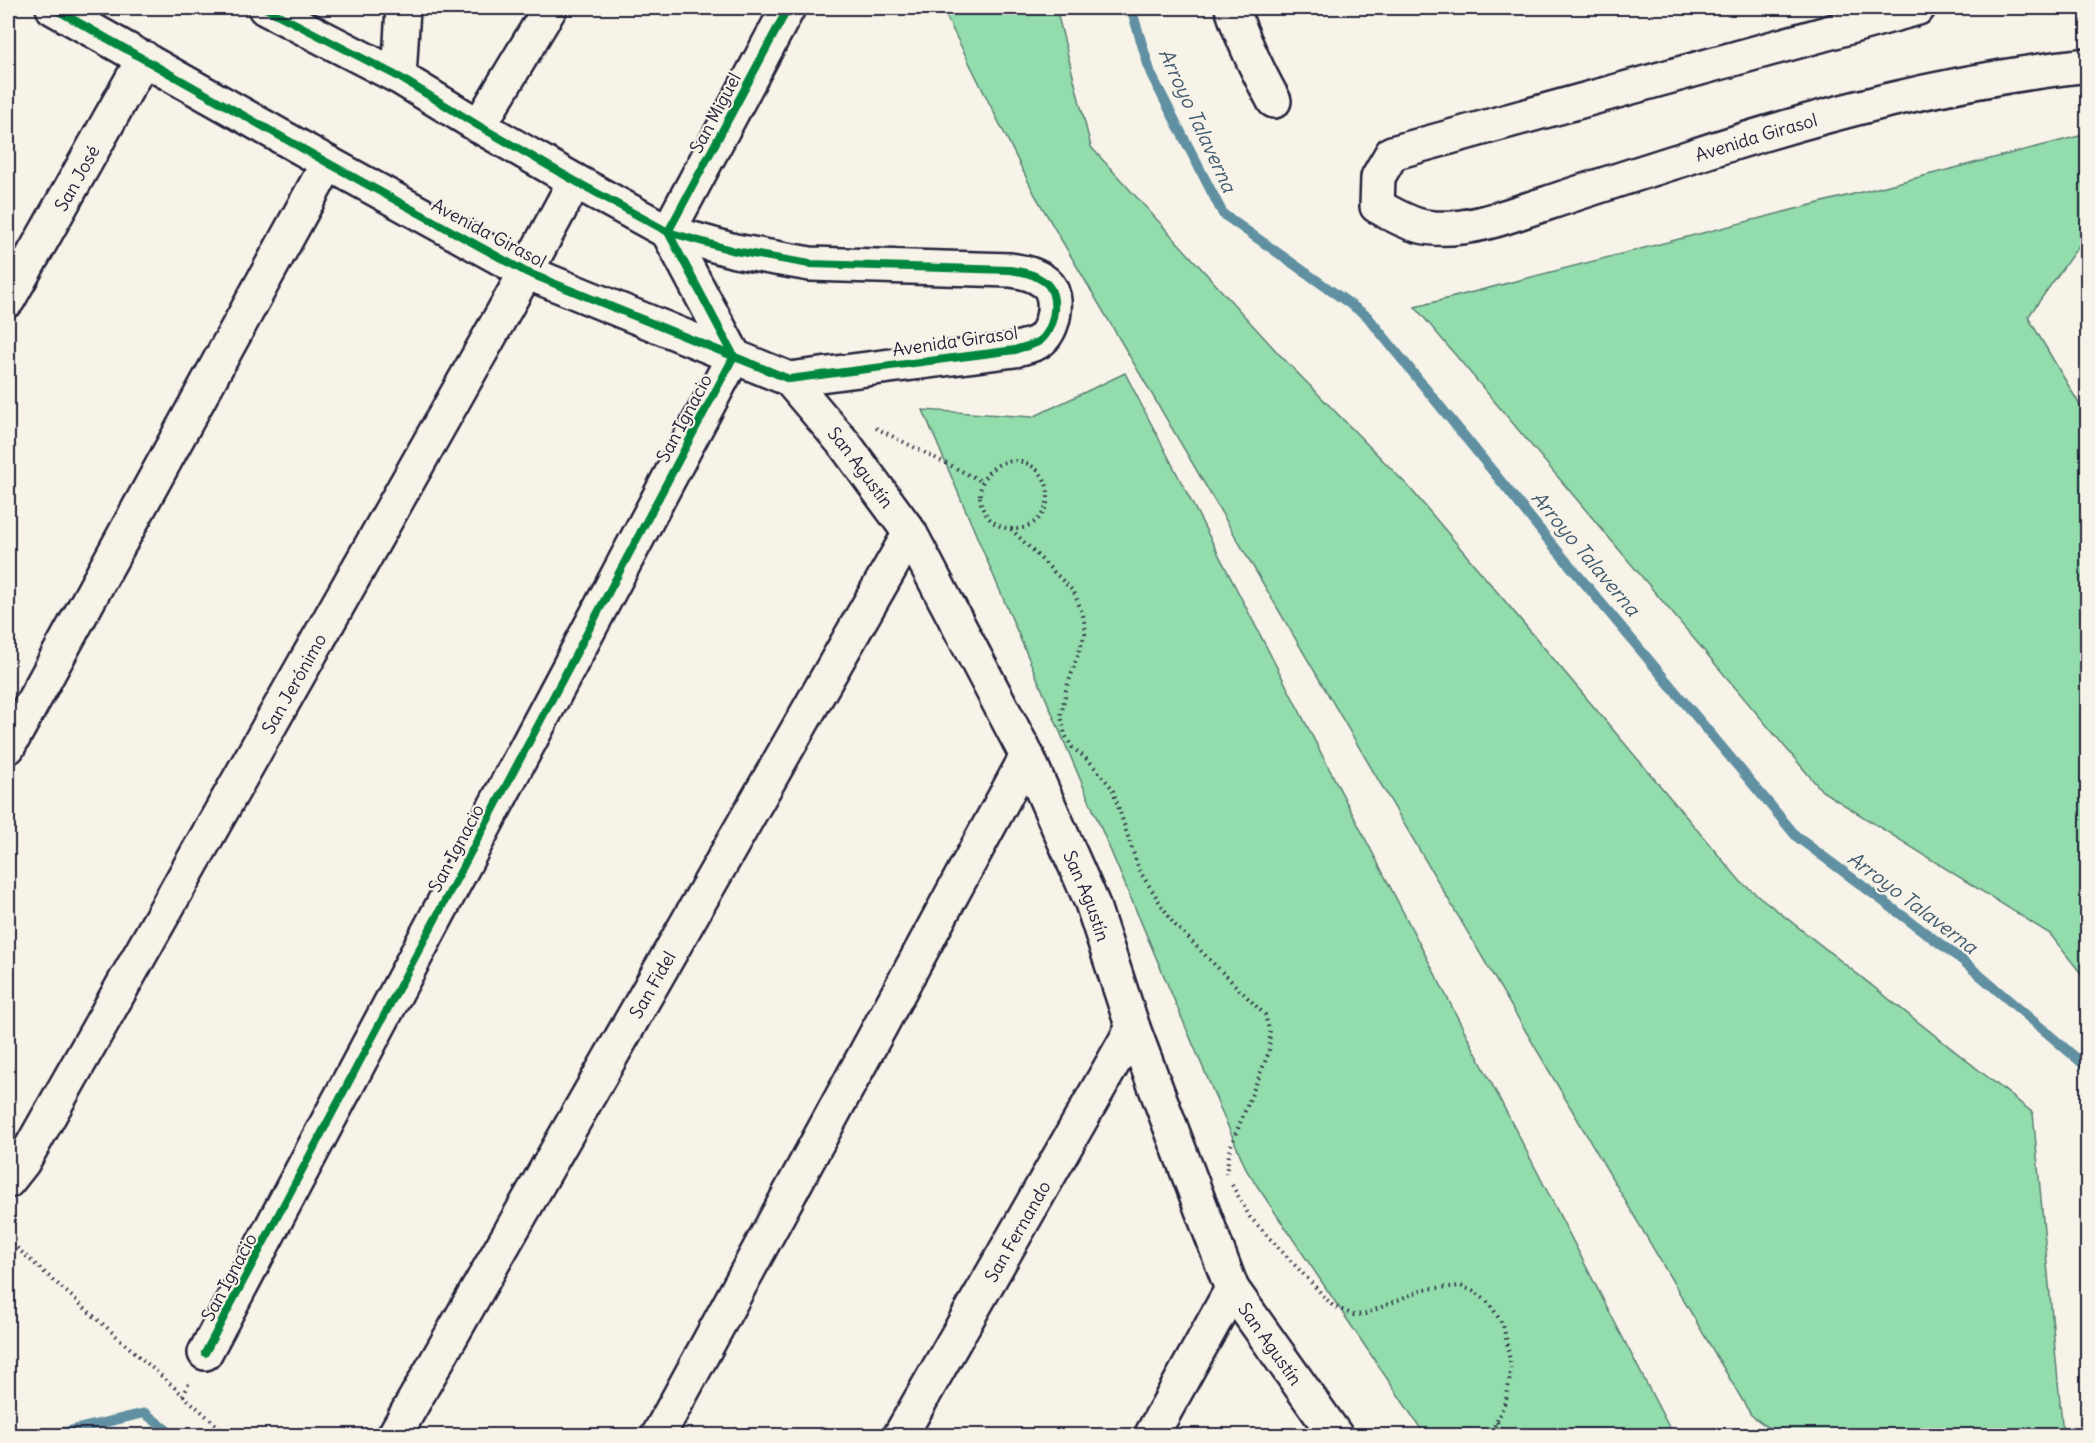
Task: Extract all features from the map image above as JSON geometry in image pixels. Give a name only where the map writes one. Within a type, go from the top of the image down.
[{"type":"street","name":"Avenida Girasol","points":[[53,8],[327,163],[526,272],[789,379],[1015,350],[1040,341],[1054,321],[1054,300],[1048,284],[1031,273],[1010,270],[810,264],[735,251],[668,232],[575,182],[399,76],[265,8]]},
{"type":"street","points":[[399,76],[403,8]]},
{"type":"street","points":[[479,126],[550,8]]},
{"type":"street","name":"San Miguel","points":[[668,232],[788,8]]},
{"type":"street","points":[[1232,8],[1255,67],[1274,101]]},
{"type":"street","name":"Avenida Girasol","points":[[1918,8],[1392,153],[1378,177],[1377,206],[1402,220],[1430,229],[1464,227],[1510,215],[1753,136],[1901,96],[2039,70],[2088,64]]},
{"type":"street","name":"San José","points":[[8,300],[144,58]]},
{"type":"street","points":[[8,747],[327,163]]},
{"type":"street","name":"San Jerónimo","points":[[8,1181],[23,1162],[575,182]]},
{"type":"street","points":[[668,232],[734,356]]},
{"type":"street","name":"San Ignacio","points":[[205,1353],[734,356]]},
{"type":"street","name":"San Agustín","points":[[789,379],[846,446],[910,533],[1027,756],[1092,903],[1133,1028],[1232,1288],[1336,1436]]},
{"type":"street","name":"San Fidel","points":[[394,1436],[910,533]]},
{"type":"street","points":[[658,1436],[1027,756]]},
{"type":"street","name":"San Fernando","points":[[900,1436],[1133,1028]]},
{"type":"street","points":[[1151,1436],[1232,1288]]},
{"type":"path","points":[[869,424],[982,482]]},
{"type":"path","points":[[1012,460],[1024,462],[1044,477],[1048,489],[1048,502],[1035,523],[1023,528],[1011,529],[988,518],[982,507],[980,494],[982,482],[990,471],[999,464],[1012,460]]},
{"type":"path","points":[[1011,529],[1074,592],[1083,615],[1086,631],[1066,690],[1061,716],[1065,735],[1072,747],[1090,762],[1112,788],[1139,870],[1173,923],[1265,1015],[1270,1033],[1269,1052],[1230,1148],[1226,1175],[1250,1217],[1334,1306],[1354,1315],[1365,1314],[1424,1289],[1461,1286],[1477,1293],[1490,1304],[1503,1325],[1509,1347],[1510,1371],[1506,1400],[1490,1436]]},
{"type":"path","points":[[8,1240],[229,1436]]},
{"type":"path","points":[[1497,1422],[1503,1436]]},
{"type":"green space","points":[[942,8],[1056,8],[1091,147],[1279,354],[1409,487],[1741,882],[2033,1113],[2063,1435],[1778,1435],[1751,1415],[1035,195]]},
{"type":"green space","points":[[2087,134],[2087,234],[2028,317],[2087,417],[2087,981],[2050,934],[1822,791],[1415,307]]},
{"type":"green space","points":[[1125,373],[1673,1435],[1425,1435],[1247,1171],[923,410],[1033,417]]},
{"type":"waterway","name":"Arroyo Talaverna","points":[[1131,8],[1151,74],[1223,214],[1367,316],[1546,537],[1797,837],[1962,960],[2088,1068]]},
{"type":"waterway","points":[[47,1436],[145,1413],[174,1436]]},
{"type":"cycle path","points":[[53,8],[526,272],[789,379],[1015,350],[1038,342],[1044,337],[1052,323],[1054,305],[1051,289],[1042,280],[1025,273],[1010,270],[810,264],[735,251],[668,232],[479,126],[399,77],[265,8]]},
{"type":"cycle path","points":[[205,1353],[734,356],[668,232],[788,8]]}]
